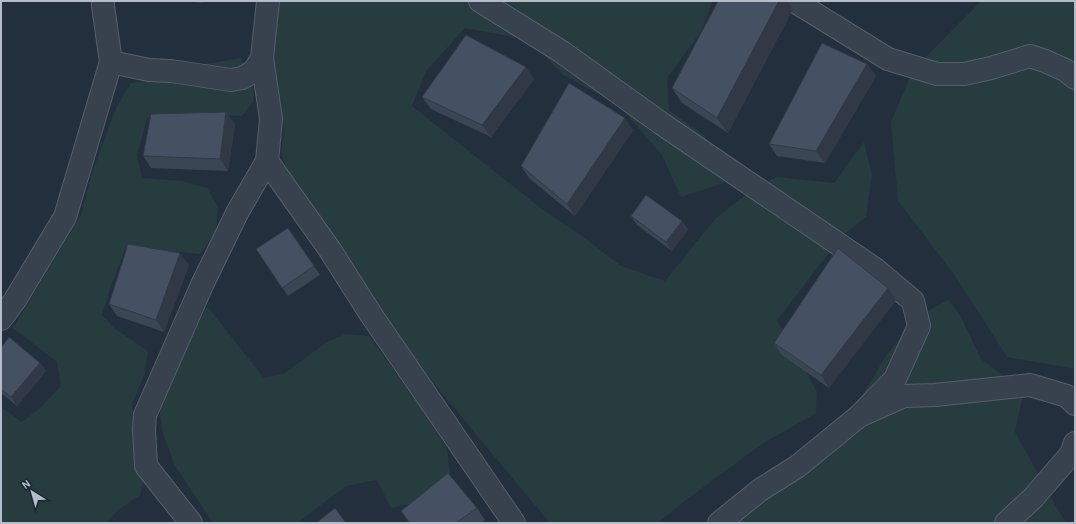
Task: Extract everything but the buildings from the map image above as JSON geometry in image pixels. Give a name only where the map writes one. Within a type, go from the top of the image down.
[{"type":"street","points":[[1,319],[15,300],[65,217],[111,62],[103,1]]},
{"type":"street","points":[[191,523],[146,466],[144,429],[145,415],[183,327],[233,220],[267,161],[271,118],[262,58],[268,1]]},
{"type":"street","points":[[480,1],[562,52],[662,124],[875,269],[913,301],[919,326],[895,378],[859,416],[798,466],[760,490],[719,523]]},
{"type":"street","points":[[794,1],[821,8],[888,59],[937,74],[964,74],[991,68],[1030,56],[1065,70],[1075,78]]},
{"type":"street","points":[[111,62],[149,70],[171,71],[231,80],[242,78],[254,71],[262,58]]},
{"type":"street","points":[[267,161],[330,250],[370,313],[514,523]]},
{"type":"street","points":[[859,416],[904,396],[935,395],[1030,385],[1067,396],[1075,404]]},
{"type":"street","points":[[1006,523],[1033,498],[1071,454],[1075,443]]},
{"type":"green space","points":[[274,1],[713,1],[700,33],[667,78],[669,110],[705,136],[724,183],[681,197],[662,155],[619,105],[563,75],[530,40],[465,28],[426,71],[412,106],[542,209],[586,239],[621,266],[665,281],[716,218],[756,187],[777,177],[834,183],[864,142],[872,175],[866,217],[843,235],[777,320],[817,392],[816,413],[762,444],[657,523],[550,523],[426,374],[318,215],[293,185],[281,153],[284,129],[275,90],[266,30]]},
{"type":"green space","points":[[981,1],[1075,1],[1075,369],[1007,357],[954,274],[898,201],[891,122],[913,70]]},
{"type":"green space","points":[[240,58],[253,76],[254,100],[242,116],[176,113],[147,118],[137,156],[142,178],[182,181],[207,188],[218,207],[216,231],[200,254],[126,247],[102,315],[114,328],[148,351],[144,375],[132,405],[137,435],[148,461],[140,495],[118,510],[106,523],[1,523],[1,407],[22,422],[39,409],[61,386],[57,362],[13,328],[81,215],[92,173],[116,108],[131,83],[166,78],[195,66]]},
{"type":"green space","points":[[948,300],[960,315],[981,359],[1024,391],[1015,432],[1058,510],[1067,523],[737,523],[739,511],[799,480],[850,416],[886,356],[918,316]]},
{"type":"green space","points":[[207,306],[264,378],[285,373],[327,342],[346,334],[369,336],[418,404],[447,448],[450,477],[419,502],[391,508],[377,480],[346,486],[297,523],[213,523],[174,464],[162,431],[159,401]]}]
